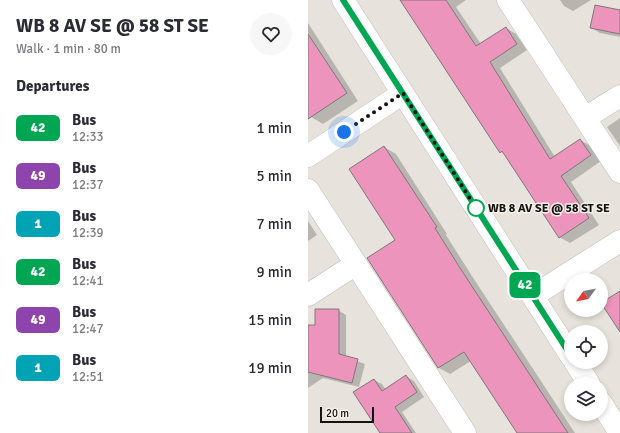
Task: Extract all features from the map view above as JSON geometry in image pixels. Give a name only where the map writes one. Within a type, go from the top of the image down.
[{"type":"street","points":[[343,0],[564,345]]},
{"type":"street","points":[[508,0],[620,172]]},
{"type":"street","points":[[308,156],[403,93]]},
{"type":"street","points":[[585,118],[620,96]]},
{"type":"street","points":[[308,190],[465,433]]},
{"type":"street","points":[[533,296],[620,241]]},
{"type":"street","points":[[308,295],[356,264]]},
{"type":"street","points":[[608,414],[620,433]]},
{"type":"building","points":[[400,0],[446,0],[476,46],[506,27],[517,44],[490,62],[550,159],[580,139],[591,155],[561,176],[589,218],[559,238],[502,151],[500,153]]},
{"type":"building","points":[[595,5],[620,10],[620,34],[590,28]]},
{"type":"building","points":[[308,34],[347,93],[308,119]]},
{"type":"building","points":[[384,146],[437,227],[435,228],[460,268],[568,433],[517,433],[464,352],[438,368],[367,258],[395,240],[349,169]]},
{"type":"building","points":[[620,291],[620,332],[608,314],[608,299]]},
{"type":"building","points":[[315,309],[339,309],[339,354],[358,359],[352,383],[308,372],[308,325],[315,325]]},
{"type":"building","points":[[406,375],[417,392],[395,407],[412,433],[380,433],[353,392],[374,379],[382,391]]},
{"type":"bus line","name":"42","points":[[343,0],[564,345]]},
{"type":"place","name":"WB 8 AV SE @ 58 ST SE","points":[[476,208]]},
{"type":"route","points":[[344,132],[403,93],[476,208]]}]
